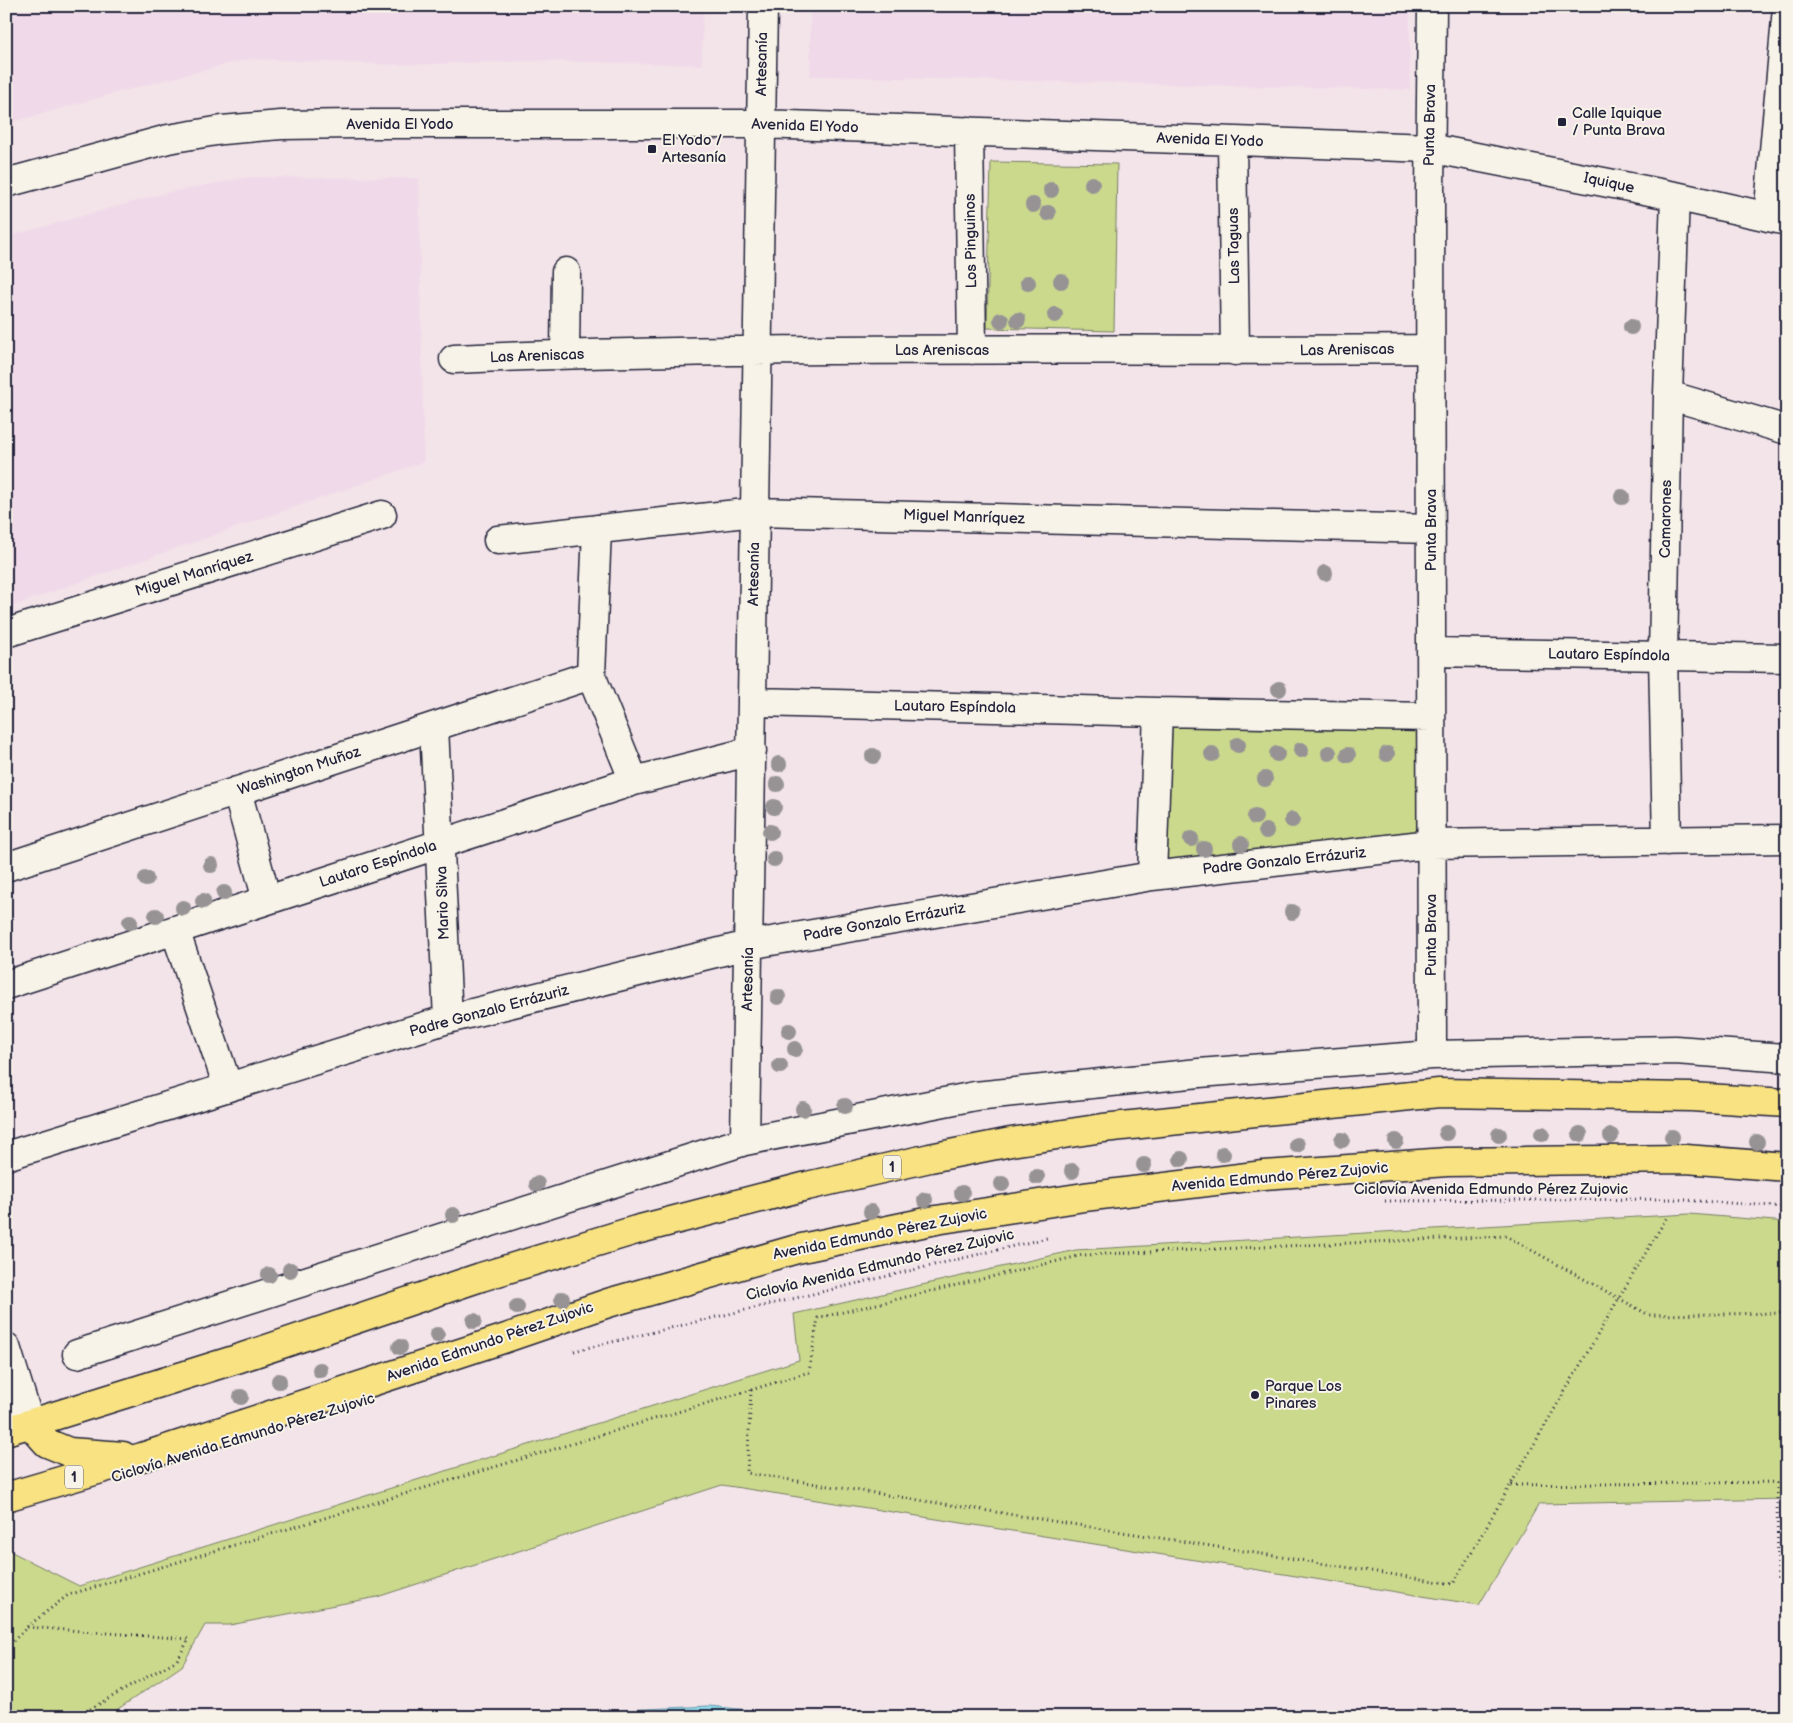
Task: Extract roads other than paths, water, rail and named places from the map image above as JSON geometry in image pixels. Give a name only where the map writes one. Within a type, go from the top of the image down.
[{"type":"highway","name":"1","points":[[18,1428],[236,1359],[481,1277],[636,1230],[816,1184],[1011,1142],[1103,1128],[1439,1093],[1692,1097],[1787,1103]]},
{"type":"highway","name":"Avenida Edmundo Pérez Zujovic","points":[[6,1497],[142,1457],[608,1303],[797,1249],[936,1220],[1084,1197],[1264,1175],[1447,1162],[1686,1159],[1787,1167]]},
{"type":"highway","points":[[18,1428],[69,1452],[142,1457]]},
{"type":"street","name":"Artesanía","points":[[745,1141],[763,6]]},
{"type":"street","name":"Punta Brava","points":[[1432,6],[1430,148],[1432,1054]]},
{"type":"street","points":[[1777,219],[1787,8]]},
{"type":"street","name":"Avenida El Yodo","points":[[6,183],[168,139],[222,130],[281,125],[761,124],[1430,148]]},
{"type":"street","name":"Los Pinguinos","points":[[969,131],[972,350]]},
{"type":"street","name":"Las Taguas","points":[[1232,141],[1235,351]]},
{"type":"street","name":"Iquique","points":[[1430,148],[1675,196],[1777,219]]},
{"type":"street","name":"Camarones","points":[[1667,841],[1663,656],[1668,395],[1675,196]]},
{"type":"street","points":[[565,354],[566,272]]},
{"type":"street","name":"Las Areniscas","points":[[454,359],[565,354],[758,351],[1430,349]]},
{"type":"street","points":[[1668,395],[1787,430]]},
{"type":"street","name":"Miguel Manríquez","points":[[498,540],[755,512],[1431,529]]},
{"type":"street","name":"Miguel Manríquez","points":[[6,633],[382,515]]},
{"type":"street","points":[[597,529],[591,675],[634,782]]},
{"type":"street","name":"Lautaro Espíndola","points":[[1431,652],[1787,658]]},
{"type":"street","name":"Washington Muñoz","points":[[6,867],[591,675]]},
{"type":"street","name":"Lautaro Espíndola","points":[[752,702],[1431,717]]},
{"type":"street","points":[[1152,876],[1158,712]]},
{"type":"street","name":"Mario Silva","points":[[434,727],[448,1019]]},
{"type":"street","name":"Lautaro Espíndola","points":[[6,985],[634,782],[752,751]]},
{"type":"street","points":[[237,791],[267,900]]},
{"type":"street","name":"Padre Gonzalo Errázuriz","points":[[6,1156],[448,1019],[748,945],[1152,876],[1431,844],[1787,839]]},
{"type":"street","points":[[175,930],[228,1087]]},
{"type":"street","points":[[76,1354],[745,1141],[975,1096],[1199,1073],[1432,1054],[1675,1050],[1787,1058]]},
{"type":"street","points":[[6,1347],[18,1428]]},
{"type":"water","points":[[709,1706],[816,1717],[564,1717],[586,1712]]},
{"type":"place","name":"Calle Iquique / Punta Brava","points":[[1562,122]]},
{"type":"place","name":"El Yodo / Artesanía","points":[[652,149]]},
{"type":"place","name":"Parque Los Pinares","points":[[1255,1395]]}]
